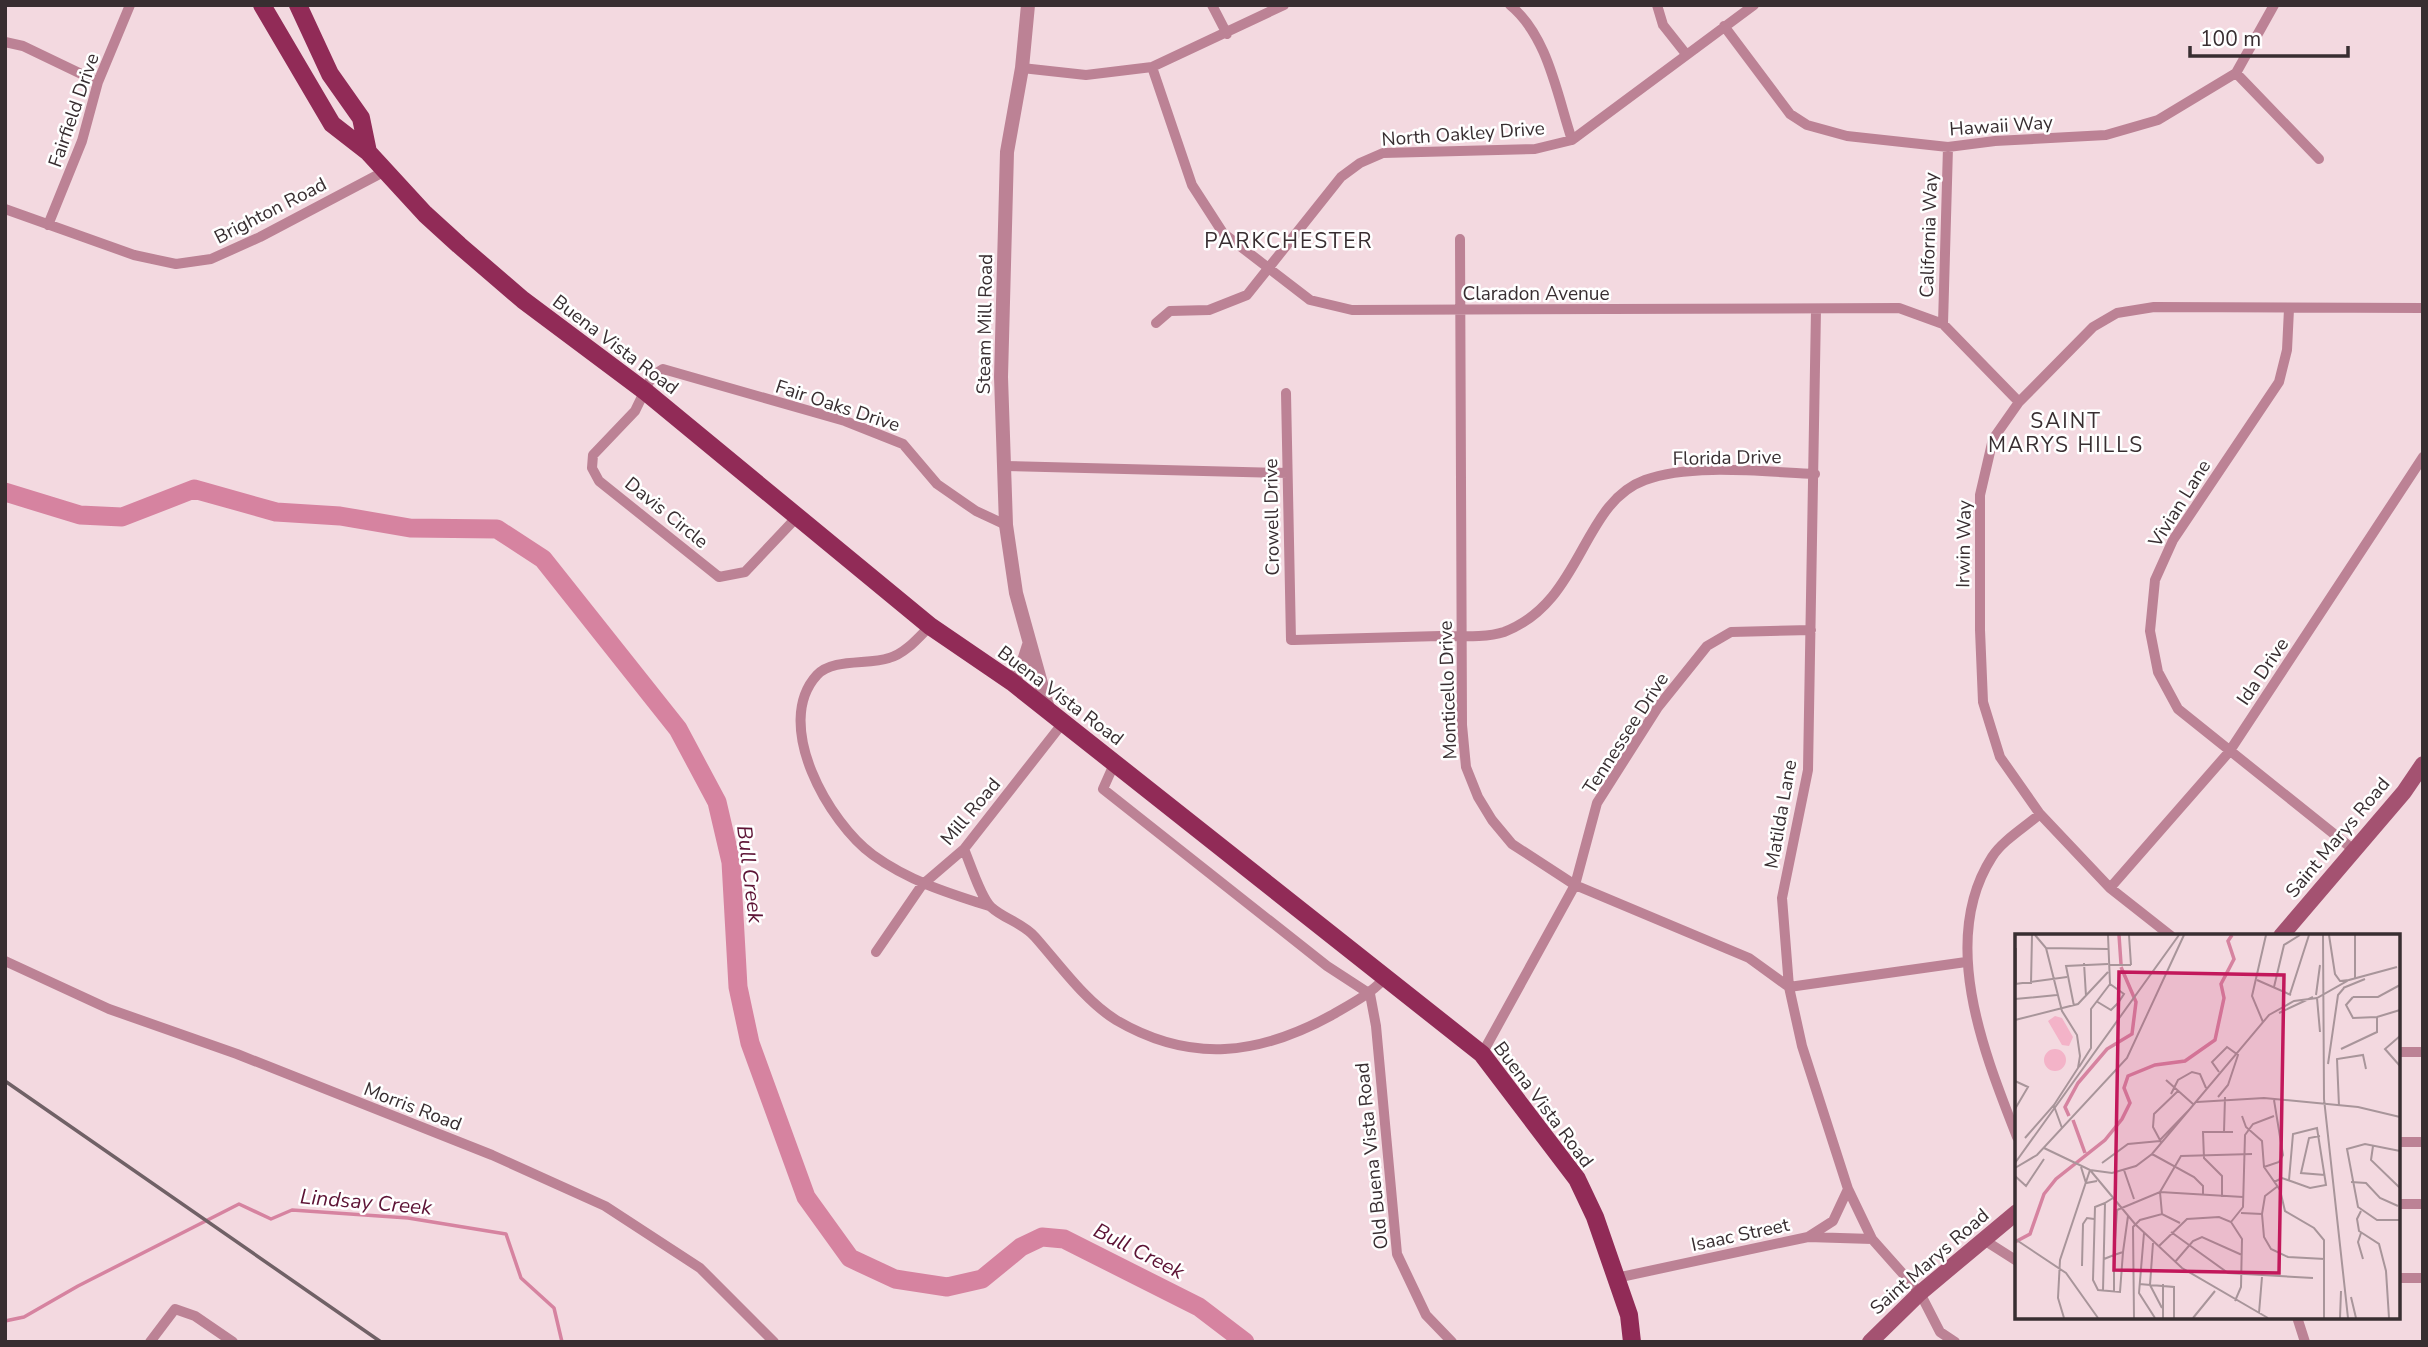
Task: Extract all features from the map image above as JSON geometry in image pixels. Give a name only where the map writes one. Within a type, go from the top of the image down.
[{"type":"main road","name":"Buena Vista Road","points":[[262,5],[332,124],[368,152],[425,215],[491,273],[646,392],[930,626],[1012,682],[1482,1054],[1577,1180],[1595,1217],[1629,1315],[1632,1342]]},
{"type":"main road","points":[[298,5],[330,74],[361,118],[368,152]]},
{"type":"main road","name":"Saint Marys Road","points":[[2283,934],[2403,792],[2423,764]]},
{"type":"main road","name":"Saint Marys Road","points":[[1870,1342],[1920,1293],[2015,1214]]},
{"type":"street","name":"Fairfield Drive","points":[[48,225],[82,141],[98,82],[130,5]]},
{"type":"street","name":"Steam Mill Road","points":[[1028,5],[1022,68],[1007,152],[1000,377],[1003,466],[1006,525],[1016,593],[1055,718]]},
{"type":"street","points":[[1213,5],[1227,34]]},
{"type":"street","points":[[1022,68],[1086,75],[1152,67],[1284,5]]},
{"type":"street","points":[[1510,5],[1524,16],[1539,42],[1572,141]]},
{"type":"street","points":[[1657,5],[1663,25],[1686,54]]},
{"type":"street","name":"North Oakley Drive","points":[[1156,323],[1170,311],[1209,310],[1247,295],[1341,177],[1360,163],[1383,153],[1535,149],[1572,141],[1754,5]]},
{"type":"street","name":"Hawaii Way","points":[[1724,26],[1790,114],[1807,125],[1847,136],[1948,148],[1995,141],[2106,135],[2136,129],[2158,120],[2236,73],[2274,5]]},
{"type":"street","points":[[5,42],[23,46],[98,82]]},
{"type":"street","name":"Claradon Avenue","points":[[1152,67],[1192,185],[1223,233],[1310,300],[1352,310],[1899,308],[1943,324],[2019,402]]},
{"type":"street","points":[[2236,73],[2319,159]]},
{"type":"street","name":"California Way","points":[[1943,324],[1948,148]]},
{"type":"street","name":"Brighton Road","points":[[5,209],[145,258],[176,264],[211,259],[270,232],[387,170]]},
{"type":"street","name":"Monticello Drive","points":[[1460,240],[1463,735],[1466,767],[1478,797],[1492,820],[1512,844],[1575,884],[1749,958],[1789,987]]},
{"type":"street","name":"Irwin Way","points":[[2168,934],[2110,888],[2040,814],[2000,757],[1983,702],[1980,495],[1993,439],[2019,402],[2093,327],[2117,313],[2154,307],[2423,308]]},
{"type":"street","name":"Matilda Lane","points":[[1816,309],[1808,770],[1782,898],[1789,987],[1802,1046],[1848,1189],[1872,1239],[1920,1293],[1940,1332],[1955,1342]]},
{"type":"street","name":"Vivian Lane","points":[[2290,309],[2287,350],[2278,382],[2173,540],[2155,580],[2150,631],[2158,672],[2178,709],[2354,850]]},
{"type":"street","name":"Fair Oaks Drive","points":[[646,392],[652,376],[663,369],[845,421],[903,444],[937,484],[976,511],[1006,525]]},
{"type":"street","name":"Davis Circle","points":[[646,392],[635,411],[593,455],[592,468],[600,481],[719,577],[745,572],[797,517]]},
{"type":"street","name":"Crowell Drive","points":[[1286,393],[1291,640]]},
{"type":"street","name":"Ida Drive","points":[[2110,888],[2229,752],[2423,457]]},
{"type":"street","points":[[1003,466],[1287,472]]},
{"type":"street","name":"Florida Drive","points":[[1291,640],[1462,636],[1503,632],[1541,611],[1571,575],[1608,508],[1623,492],[1645,480],[1727,470],[1815,474]]},
{"type":"street","points":[[930,626],[891,658],[847,663],[819,672],[805,693],[800,715],[802,738],[812,773],[849,832],[873,855],[922,886],[989,906],[1030,931],[1080,987],[1114,1019],[1156,1039],[1204,1051],[1256,1047],[1303,1031],[1370,994],[1384,979]]},
{"type":"street","name":"Tennessee Drive","points":[[1482,1054],[1575,884],[1597,803],[1658,707],[1707,646],[1731,632],[1811,630]]},
{"type":"street","points":[[1012,682],[1022,667],[1030,643]]},
{"type":"street","name":"Mill Road","points":[[876,952],[922,886],[964,849],[1055,718]]},
{"type":"street","points":[[1115,762],[1103,789],[1327,966],[1370,994]]},
{"type":"street","points":[[2015,1131],[1993,1069],[1966,962],[1973,901],[1992,856],[2040,814]]},
{"type":"street","points":[[964,849],[989,906]]},
{"type":"street","name":"Morris Road","points":[[5,961],[109,1009],[237,1054],[492,1155],[605,1206],[700,1268],[774,1342]]},
{"type":"street","points":[[1789,987],[1966,962]]},
{"type":"street","name":"Old Buena Vista Road","points":[[1370,994],[1376,1026],[1397,1254],[1426,1315],[1452,1342]]},
{"type":"street","points":[[2400,1052],[2423,1052]]},
{"type":"street","points":[[2400,1142],[2423,1142]]},
{"type":"street","name":"Isaac Street","points":[[1616,1278],[1808,1237],[1833,1221],[1848,1189]]},
{"type":"street","points":[[2400,1204],[2423,1204]]},
{"type":"street","points":[[1808,1237],[1872,1239]]},
{"type":"street","points":[[1984,1240],[2015,1260]]},
{"type":"street","points":[[2400,1278],[2423,1278]]},
{"type":"street","points":[[150,1342],[175,1308],[195,1316],[233,1342]]},
{"type":"street","points":[[2298,1319],[2305,1342]]},
{"type":"waterway","name":"Bull Creek","points":[[5,492],[80,515],[122,517],[194,489],[276,512],[340,516],[410,528],[497,529],[543,559],[678,729],[717,802],[731,862],[738,987],[750,1043],[806,1197],[850,1258],[895,1279],[947,1287],[982,1279],[1021,1247],[1042,1237],[1064,1239],[1199,1307],[1245,1342]]},
{"type":"waterway","name":"Lindsay Creek","points":[[5,1321],[24,1317],[78,1286],[239,1204],[271,1219],[292,1210],[408,1218],[506,1234],[521,1278],[554,1308],[562,1342]]},
{"type":"railway","points":[[5,1081],[381,1342]]},
{"type":"district","name":"PARKCHESTER","points":[[1289,241]]},
{"type":"district","name":"SAINT MARYS HILLS","points":[[2066,433]]}]
